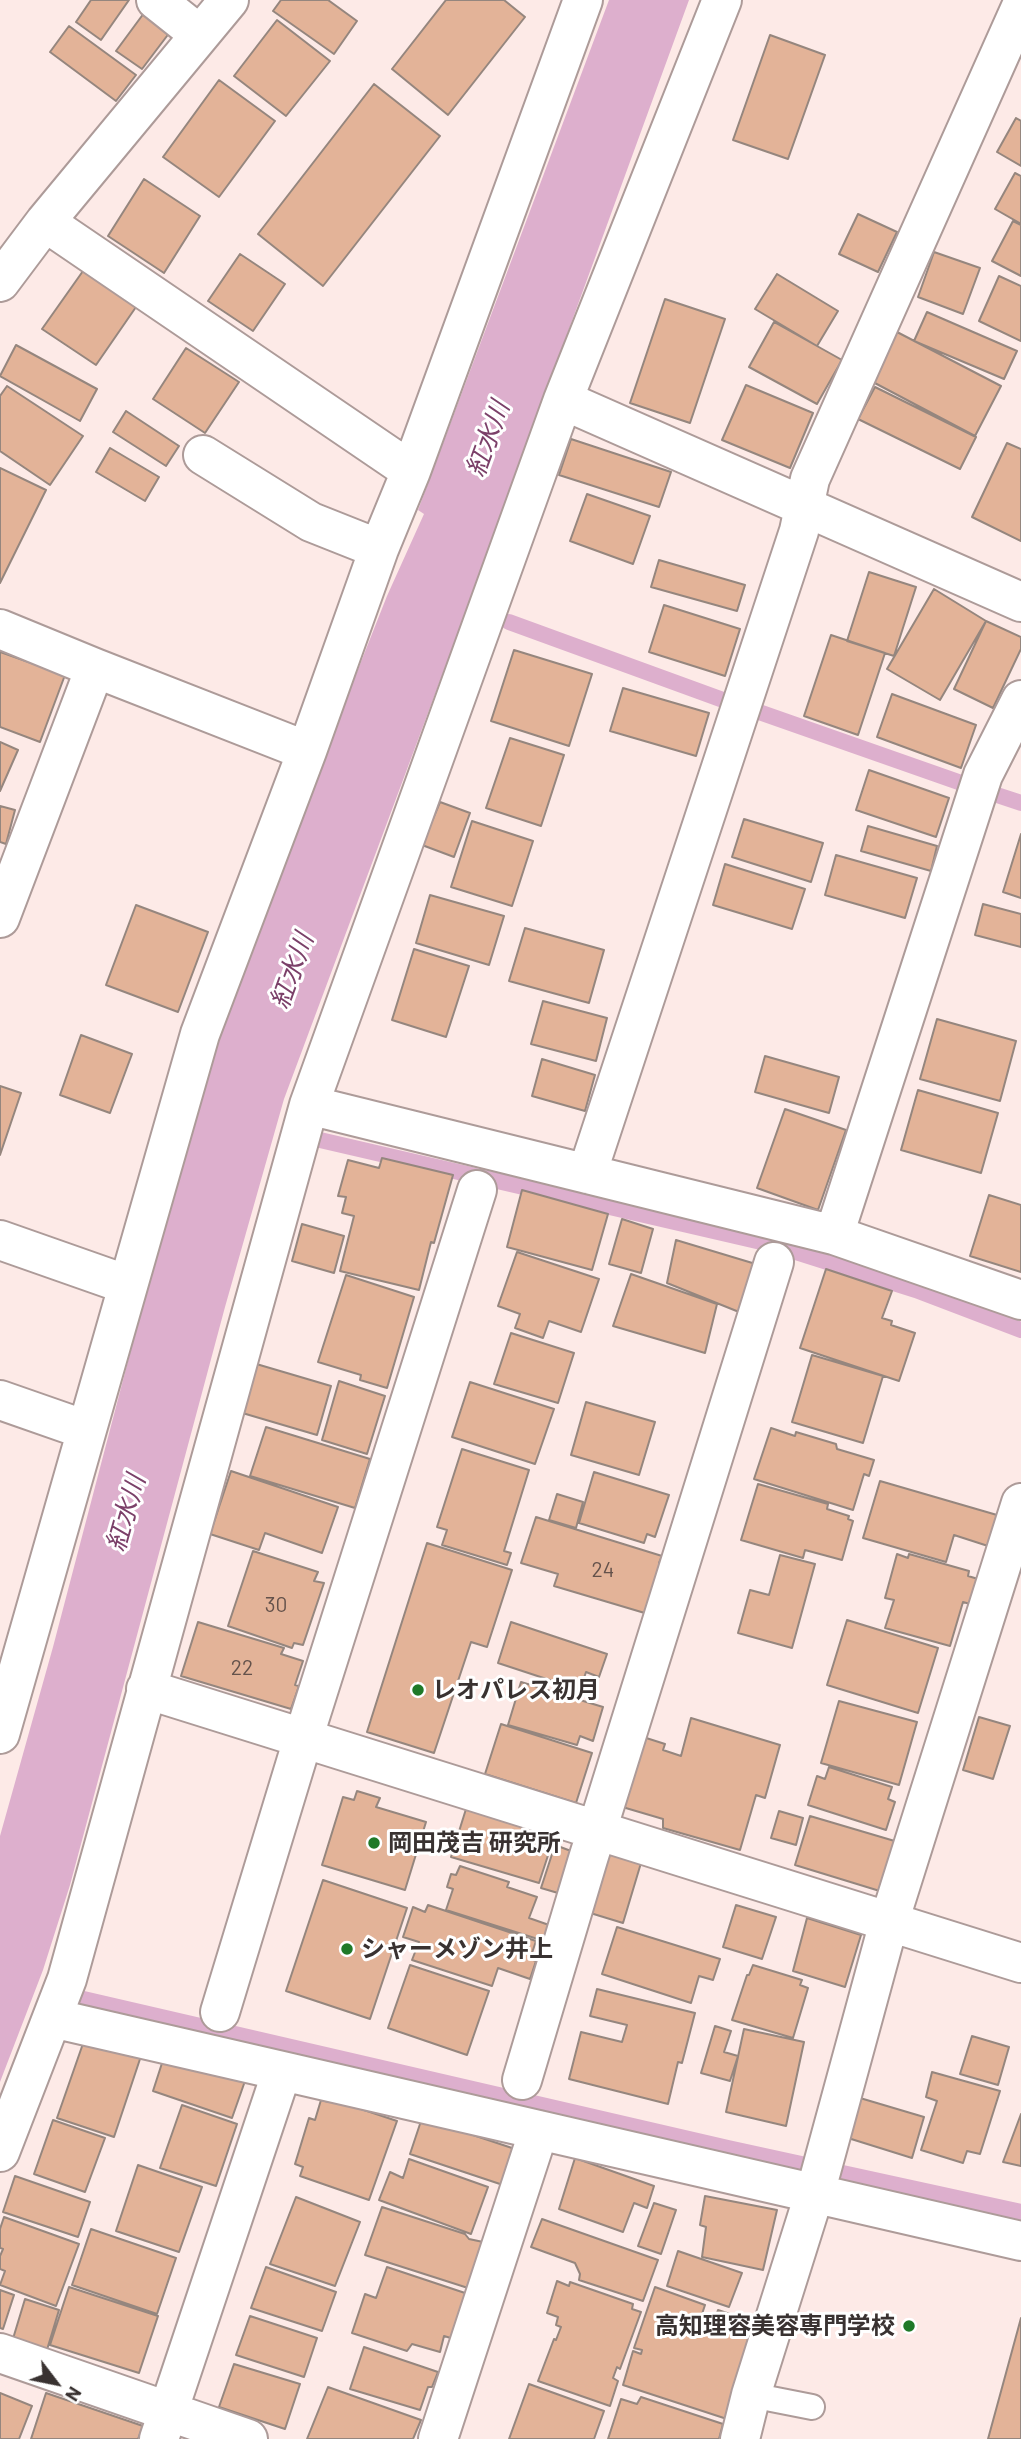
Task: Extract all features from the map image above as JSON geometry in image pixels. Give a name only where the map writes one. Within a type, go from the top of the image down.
[{"type":"street","points":[[156,0],[200,35]]},
{"type":"street","points":[[0,282],[45,222],[229,0]]},
{"type":"street","points":[[0,1734],[200,1034],[307,751],[379,549],[411,471],[583,0]]},
{"type":"street","points":[[0,2152],[68,1979],[309,1105],[563,400],[722,0]]},
{"type":"street","points":[[587,1174],[799,531],[810,479],[1021,7]]},
{"type":"street","points":[[45,222],[411,471]]},
{"type":"street","points":[[563,400],[1021,603]]},
{"type":"street","points":[[203,455],[311,522],[379,549]]},
{"type":"street","points":[[0,629],[307,751]]},
{"type":"street","points":[[0,918],[94,668]]},
{"type":"street","points":[[834,1235],[983,775],[1021,700]]},
{"type":"street","points":[[309,1105],[834,1235],[1021,1300]]},
{"type":"street","points":[[220,2012],[303,1739],[477,1190]]},
{"type":"street","points":[[0,1240],[128,1285]]},
{"type":"street","points":[[522,2080],[775,1262]]},
{"type":"street","points":[[0,1400],[86,1430]]},
{"type":"street","points":[[740,2439],[751,2395],[819,2176],[889,1922],[1021,1503]]},
{"type":"street","points":[[146,1689],[1021,1963]]},
{"type":"street","points":[[52,2018],[540,2130],[819,2176],[1021,2241]]},
{"type":"street","points":[[163,2425],[282,2071]]},
{"type":"street","points":[[438,2439],[540,2130]]},
{"type":"street","points":[[0,2353],[163,2425],[248,2439]]},
{"type":"lane","points":[[751,2395],[812,2407]]},
{"type":"water","name":"紅水川","points":[[609,0],[689,0],[472,595],[284,1099],[225,1307],[70,1885],[43,1970],[0,2082],[0,1836],[53,1647],[207,1060],[387,596],[424,514],[418,510]]},
{"type":"building","points":[[91,0],[129,0],[101,40],[76,22]]},
{"type":"building","points":[[281,0],[328,0],[357,21],[334,54],[273,11]]},
{"type":"building","points":[[446,0],[504,0],[525,17],[448,115],[392,69]]},
{"type":"building","points":[[144,13],[170,32],[142,69],[116,51]]},
{"type":"building","points":[[277,20],[330,61],[286,116],[234,76]]},
{"type":"building","points":[[69,26],[136,75],[116,101],[50,52]]},
{"type":"building","points":[[770,35],[825,55],[788,159],[733,140]]},
{"type":"building","points":[[219,80],[275,121],[219,197],[163,157]]},
{"type":"building","points":[[374,84],[440,136],[323,286],[258,234]]},
{"type":"building","points":[[1016,118],[1021,121],[1021,166],[997,152]]},
{"type":"building","points":[[1015,173],[1021,176],[1021,224],[995,209]]},
{"type":"building","points":[[144,179],[200,216],[164,273],[108,236]]},
{"type":"building","points":[[858,214],[897,232],[878,272],[839,254]]},
{"type":"building","points":[[1013,221],[1021,225],[1021,276],[992,261]]},
{"type":"building","points":[[934,252],[980,268],[963,314],[918,297]]},
{"type":"building","points":[[240,254],[285,284],[253,331],[208,301]]},
{"type":"building","points":[[83,271],[136,307],[96,365],[42,329]]},
{"type":"building","points":[[777,274],[838,311],[817,346],[755,309]]},
{"type":"building","points":[[999,276],[1021,286],[1021,341],[979,321]]},
{"type":"building","points":[[665,299],[725,319],[690,423],[630,403]]},
{"type":"building","points":[[927,312],[1017,351],[1004,379],[914,341]]},
{"type":"building","points":[[774,322],[842,360],[817,404],[749,367]]},
{"type":"building","points":[[897,332],[1001,386],[975,436],[871,381]]},
{"type":"building","points":[[16,345],[97,389],[80,421],[0,376]]},
{"type":"building","points":[[186,348],[239,382],[205,433],[153,399]]},
{"type":"building","points":[[746,385],[813,413],[790,468],[722,440]]},
{"type":"building","points":[[7,386],[83,436],[50,485],[0,451],[0,396]]},
{"type":"building","points":[[875,387],[976,437],[960,469],[858,419]]},
{"type":"building","points":[[126,411],[179,446],[166,466],[113,432]]},
{"type":"building","points":[[571,439],[671,472],[659,507],[559,475]]},
{"type":"building","points":[[1007,443],[1021,449],[1021,541],[972,517]]},
{"type":"building","points":[[110,448],[159,477],[145,501],[96,472]]},
{"type":"building","points":[[0,468],[46,490],[0,583]]},
{"type":"building","points":[[587,494],[650,516],[633,564],[570,541]]},
{"type":"building","points":[[659,560],[745,585],[737,611],[651,587]]},
{"type":"building","points":[[869,572],[916,587],[894,656],[847,641]]},
{"type":"building","points":[[934,589],[986,621],[940,700],[887,669]]},
{"type":"building","points":[[664,605],[740,629],[725,676],[649,652]]},
{"type":"building","points":[[986,621],[1021,637],[1021,649],[993,708],[954,689]]},
{"type":"building","points":[[831,635],[885,653],[858,735],[804,716]]},
{"type":"building","points":[[514,650],[592,674],[569,746],[491,721]]},
{"type":"building","points":[[0,652],[65,675],[40,742],[0,727]]},
{"type":"building","points":[[623,688],[709,713],[696,756],[610,731]]},
{"type":"building","points":[[892,694],[976,725],[961,768],[877,737]]},
{"type":"building","points":[[510,738],[564,755],[541,826],[486,808]]},
{"type":"building","points":[[0,742],[18,750],[0,791]]},
{"type":"building","points":[[869,770],[949,798],[936,837],[856,810]]},
{"type":"building","points":[[440,802],[470,813],[454,857],[422,845]]},
{"type":"building","points":[[0,806],[15,810],[6,844],[0,842]]},
{"type":"building","points":[[744,819],[823,843],[811,882],[732,857]]},
{"type":"building","points":[[472,821],[533,841],[512,906],[451,887]]},
{"type":"building","points":[[868,826],[937,846],[931,871],[861,851]]},
{"type":"building","points":[[1021,834],[1021,898],[1003,892]]},
{"type":"building","points":[[836,855],[917,878],[905,918],[825,895]]},
{"type":"building","points":[[725,864],[805,889],[792,929],[713,905]]},
{"type":"building","points":[[430,895],[504,916],[489,965],[416,943]]},
{"type":"building","points":[[983,904],[1021,914],[1021,947],[975,935]]},
{"type":"building","points":[[136,905],[208,932],[178,1012],[106,985]]},
{"type":"building","points":[[525,928],[604,950],[589,1003],[509,981]]},
{"type":"building","points":[[414,949],[469,966],[446,1037],[392,1020]]},
{"type":"building","points":[[543,1001],[607,1018],[596,1061],[531,1044]]},
{"type":"building","points":[[937,1019],[1016,1041],[1000,1101],[920,1079]]},
{"type":"building","points":[[81,1035],[132,1054],[110,1113],[60,1095]]},
{"type":"building","points":[[765,1056],[839,1077],[829,1113],[755,1092]]},
{"type":"building","points":[[542,1059],[595,1075],[585,1111],[532,1096]]},
{"type":"building","points":[[0,1086],[21,1093],[0,1155]]},
{"type":"building","points":[[918,1090],[998,1113],[981,1173],[901,1150]]},
{"type":"building","points":[[785,1109],[846,1130],[818,1210],[757,1188]]},
{"type":"building","points":[[382,1158],[453,1175],[434,1243],[431,1242],[419,1290],[340,1271],[354,1216],[342,1213],[346,1197],[338,1196],[348,1160],[379,1168]]},
{"type":"building","points":[[522,1190],[608,1214],[592,1270],[507,1247]]},
{"type":"building","points":[[989,1195],[1021,1205],[1021,1272],[970,1256]]},
{"type":"building","points":[[622,1219],[653,1229],[641,1273],[609,1264]]},
{"type":"building","points":[[302,1224],[344,1236],[334,1273],[292,1261]]},
{"type":"building","points":[[676,1240],[759,1265],[744,1314],[667,1283]]},
{"type":"building","points":[[517,1252],[599,1279],[581,1332],[549,1321],[543,1338],[515,1328],[520,1314],[498,1306]]},
{"type":"building","points":[[826,1269],[892,1291],[882,1318],[892,1321],[891,1325],[915,1333],[899,1381],[800,1348]]},
{"type":"building","points":[[631,1274],[717,1304],[705,1353],[613,1326]]},
{"type":"building","points":[[346,1275],[414,1297],[387,1388],[360,1380],[361,1375],[318,1362]]},
{"type":"building","points":[[511,1333],[574,1353],[558,1403],[494,1384]]},
{"type":"building","points":[[812,1355],[883,1376],[863,1443],[792,1422]]},
{"type":"building","points":[[253,1363],[331,1386],[317,1435],[239,1412]]},
{"type":"building","points":[[339,1381],[385,1396],[367,1454],[322,1440]]},
{"type":"building","points":[[470,1382],[554,1409],[535,1464],[452,1437]]},
{"type":"building","points":[[586,1402],[655,1422],[639,1475],[571,1455]]},
{"type":"building","points":[[266,1427],[370,1459],[355,1508],[250,1476]]},
{"type":"building","points":[[771,1428],[836,1444],[837,1449],[874,1460],[869,1476],[864,1474],[853,1510],[754,1479]]},
{"type":"building","points":[[462,1449],[529,1470],[504,1551],[511,1553],[507,1565],[442,1545],[447,1530],[437,1527]]},
{"type":"building","points":[[231,1471],[338,1507],[322,1553],[265,1533],[259,1550],[210,1534]]},
{"type":"building","points":[[594,1472],[669,1495],[655,1537],[647,1534],[644,1543],[579,1523]]},
{"type":"building","points":[[880,1481],[997,1515],[988,1546],[954,1535],[946,1562],[863,1538]]},
{"type":"building","points":[[758,1484],[828,1504],[827,1509],[849,1516],[848,1519],[853,1521],[842,1560],[805,1550],[803,1558],[741,1540]]},
{"type":"building","points":[[557,1494],[583,1502],[576,1528],[549,1520]]},
{"type":"building","points":[[536,1517],[662,1556],[659,1563],[664,1566],[648,1614],[554,1586],[558,1574],[521,1563]]},
{"type":"building","name":"レオパレス初月","points":[[427,1543],[512,1570],[487,1647],[471,1642],[434,1753],[367,1732]]},
{"type":"building","points":[[253,1551],[318,1572],[314,1581],[324,1583],[303,1645],[294,1643],[292,1648],[228,1626]]},
{"type":"building","points":[[897,1554],[908,1558],[909,1554],[969,1571],[968,1576],[978,1579],[970,1604],[963,1602],[950,1646],[885,1628],[894,1600],[885,1598]]},
{"type":"building","points":[[780,1555],[815,1564],[792,1648],[738,1633],[750,1590],[769,1595]]},
{"type":"building","points":[[847,1620],[938,1648],[918,1713],[827,1685]]},
{"type":"building","points":[[198,1622],[284,1648],[281,1654],[303,1661],[295,1685],[299,1686],[291,1709],[181,1676]]},
{"type":"building","points":[[511,1622],[607,1654],[599,1677],[586,1672],[580,1690],[498,1663]]},
{"type":"building","points":[[521,1682],[603,1707],[593,1741],[580,1736],[577,1745],[508,1725]]},
{"type":"building","points":[[839,1701],[917,1722],[899,1785],[821,1763]]},
{"type":"building","points":[[979,1717],[1010,1726],[993,1779],[963,1770]]},
{"type":"building","points":[[691,1718],[780,1745],[765,1798],[756,1795],[740,1850],[663,1828],[663,1819],[619,1806],[640,1736],[665,1744],[663,1750],[681,1756]]},
{"type":"building","points":[[501,1724],[592,1753],[576,1803],[485,1774]]},
{"type":"building","points":[[829,1767],[892,1787],[888,1799],[895,1802],[886,1830],[808,1805],[817,1776],[825,1779]]},
{"type":"building","name":"岡田茂吉 研究所","points":[[357,1791],[380,1798],[376,1807],[426,1822],[405,1890],[322,1865],[343,1797],[354,1800]]},
{"type":"building","points":[[466,1809],[554,1837],[539,1883],[451,1857]]},
{"type":"building","points":[[779,1811],[803,1818],[796,1845],[771,1838]]},
{"type":"building","points":[[810,1816],[898,1842],[883,1892],[795,1865]]},
{"type":"building","points":[[555,1845],[571,1851],[558,1893],[541,1888]]},
{"type":"building","points":[[607,1852],[641,1863],[623,1923],[587,1912]]},
{"type":"building","points":[[460,1866],[509,1882],[507,1887],[537,1897],[529,1918],[549,1925],[544,1941],[446,1910],[453,1889],[447,1887],[451,1874],[456,1875]]},
{"type":"building","name":"シャーメゾン井上","points":[[323,1880],[407,1908],[370,2019],[286,1991]]},
{"type":"building","points":[[428,1905],[536,1941],[530,1959],[536,1961],[530,1979],[498,1968],[492,1986],[412,1960],[419,1942],[403,1937],[413,1907],[425,1912]]},
{"type":"building","points":[[736,1905],[776,1917],[762,1959],[723,1947]]},
{"type":"building","points":[[807,1918],[861,1935],[845,1987],[793,1971]]},
{"type":"building","points":[[617,1927],[720,1959],[713,1980],[699,1976],[691,2003],[602,1974]]},
{"type":"building","points":[[410,1965],[489,1991],[467,2055],[388,2028]]},
{"type":"building","points":[[753,1965],[802,1980],[800,1985],[808,1988],[793,2038],[732,2020]]},
{"type":"building","points":[[597,1989],[695,2013],[682,2063],[678,2062],[668,2104],[569,2079],[581,2032],[622,2042],[627,2025],[590,2016]]},
{"type":"building","points":[[715,2026],[731,2031],[724,2052],[738,2056],[730,2081],[701,2073]]},
{"type":"building","points":[[744,2029],[804,2042],[786,2126],[726,2112]]},
{"type":"building","points":[[86,2035],[142,2053],[114,2137],[57,2118]]},
{"type":"building","points":[[972,2036],[1009,2047],[998,2085],[960,2074]]},
{"type":"building","points":[[163,2060],[245,2081],[232,2118],[153,2091]]},
{"type":"building","points":[[932,2072],[1000,2091],[980,2154],[967,2151],[963,2163],[921,2150],[937,2101],[926,2097]]},
{"type":"building","points":[[860,2098],[924,2117],[912,2158],[848,2138]]},
{"type":"building","points":[[331,2099],[397,2121],[369,2200],[300,2176],[303,2167],[295,2164],[309,2118],[315,2120],[321,2100],[329,2102]]},
{"type":"building","points":[[182,2105],[237,2124],[216,2186],[160,2168]]},
{"type":"building","points":[[1021,2114],[1021,2166],[1003,2162]]},
{"type":"building","points":[[422,2118],[518,2150],[506,2186],[410,2154]]},
{"type":"building","points":[[53,2120],[105,2138],[85,2192],[34,2174]]},
{"type":"building","points":[[575,2158],[654,2186],[647,2208],[634,2203],[623,2232],[559,2209]]},
{"type":"building","points":[[409,2159],[488,2187],[471,2234],[379,2200],[390,2172],[403,2178]]},
{"type":"building","points":[[138,2165],[202,2187],[179,2252],[116,2231]]},
{"type":"building","points":[[15,2176],[90,2202],[78,2237],[3,2212]]},
{"type":"building","points":[[705,2196],[777,2210],[763,2270],[702,2257],[706,2227],[700,2225]]},
{"type":"building","points":[[296,2197],[360,2222],[335,2286],[270,2264]]},
{"type":"building","points":[[654,2203],[676,2210],[661,2254],[638,2246]]},
{"type":"building","points":[[382,2207],[483,2242],[468,2288],[365,2255]]},
{"type":"building","points":[[4,2217],[79,2244],[56,2306],[0,2285],[5,2271],[0,2269],[3,2249],[0,2248],[0,2229]]},
{"type":"building","points":[[542,2219],[658,2260],[643,2301],[579,2280],[580,2274],[575,2263],[531,2247]]},
{"type":"building","points":[[91,2229],[176,2258],[157,2314],[72,2285]]},
{"type":"building","points":[[678,2251],[742,2273],[729,2307],[667,2286]]},
{"type":"building","points":[[266,2267],[336,2292],[322,2331],[251,2308]]},
{"type":"building","points":[[387,2267],[468,2294],[454,2339],[444,2336],[440,2352],[412,2344],[407,2351],[352,2333],[365,2294],[376,2298]]},
{"type":"building","points":[[557,2281],[569,2286],[570,2282],[633,2304],[632,2309],[641,2312],[620,2369],[617,2367],[613,2378],[618,2381],[610,2406],[538,2381],[561,2327],[556,2325],[558,2317],[547,2313]]},
{"type":"building","points":[[69,2287],[158,2316],[139,2373],[50,2345]]},
{"type":"building","points":[[655,2287],[705,2305],[699,2323],[712,2328],[718,2310],[763,2325],[733,2421],[623,2385],[633,2351],[641,2354],[642,2350],[634,2348]]},
{"type":"building","points":[[0,2290],[14,2295],[3,2329],[0,2328]]},
{"type":"building","points":[[25,2299],[59,2310],[46,2353],[12,2342]]},
{"type":"building","points":[[250,2316],[317,2338],[304,2377],[236,2355]]},
{"type":"building","points":[[1021,2318],[1021,2439],[988,2439]]},
{"type":"building","points":[[364,2347],[438,2372],[432,2387],[428,2387],[420,2410],[350,2389]]},
{"type":"building","points":[[234,2364],[300,2384],[285,2429],[219,2407]]},
{"type":"building","points":[[529,2384],[604,2411],[594,2439],[509,2439]]},
{"type":"building","points":[[328,2387],[421,2420],[413,2439],[307,2439]]},
{"type":"building","points":[[0,2393],[32,2406],[19,2439],[0,2439]]},
{"type":"building","points":[[46,2393],[143,2426],[138,2439],[31,2439]]},
{"type":"building","points":[[641,2397],[723,2424],[719,2439],[608,2439],[621,2399],[637,2404]]},
{"type":"waterway","points":[[509,622],[723,700]]},
{"type":"waterway","points":[[759,712],[967,785]]},
{"type":"waterway","points":[[994,794],[1021,803]]},
{"type":"waterway","points":[[320,1140],[774,1245],[916,1290],[1021,1330]]},
{"type":"waterway","points":[[75,1997],[728,2148],[1021,2212]]},
{"type":"place","name":"レオパレス初月","points":[[418,1690]]},
{"type":"place","name":"岡田茂吉 研究所","points":[[374,1843]]},
{"type":"place","name":"シャーメゾン井上","points":[[347,1949]]},
{"type":"place","name":"高知理容美容専門学校","points":[[909,2326]]}]
